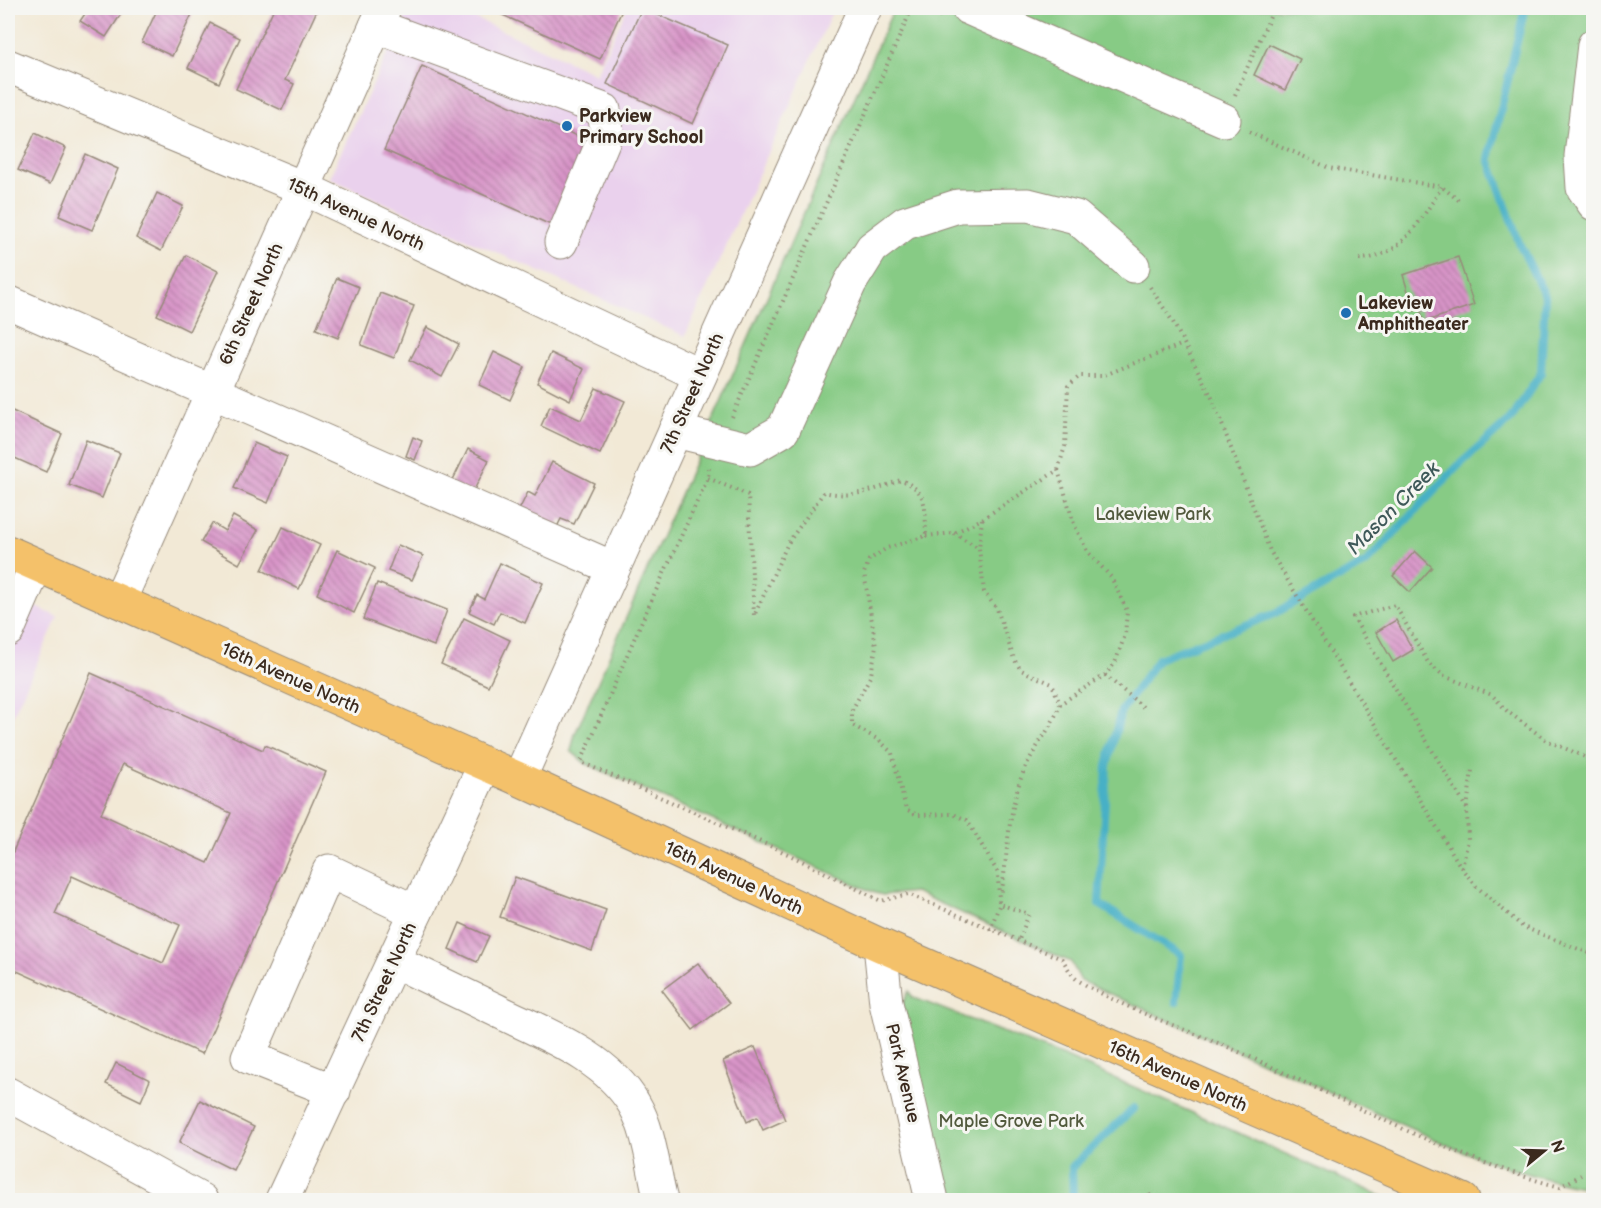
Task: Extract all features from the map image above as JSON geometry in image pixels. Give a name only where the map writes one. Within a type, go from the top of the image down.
[{"type":"main road","name":"16th Avenue North","points":[[22,558],[519,779],[880,945],[1463,1200]]},
{"type":"street","name":"7th Street North","points":[[519,779],[865,8]]},
{"type":"street","points":[[968,8],[1224,120]]},
{"type":"street","points":[[380,16],[604,110],[607,132],[561,242]]},
{"type":"street","name":"6th Street North","points":[[119,601],[380,16]]},
{"type":"street","points":[[1588,196],[1581,156],[1593,45]]},
{"type":"street","name":"15th Avenue North","points":[[8,66],[303,189],[700,375]]},
{"type":"street","points":[[675,431],[750,449],[783,430],[850,283],[872,249],[905,223],[958,206],[1028,205],[1076,217],[1133,266]]},
{"type":"street","points":[[8,302],[613,568]]},
{"type":"street","points":[[8,630],[22,558]]},
{"type":"street","name":"7th Street North","points":[[282,1200],[485,764]]},
{"type":"street","points":[[334,1091],[248,1057],[328,871],[416,912]]},
{"type":"street","name":"Park Avenue","points":[[880,945],[886,1003],[932,1200]]},
{"type":"street","points":[[394,961],[558,1041],[596,1063],[634,1104],[642,1122],[661,1200]]},
{"type":"street","points":[[8,1094],[201,1200]]},
{"type":"path","points":[[729,423],[912,8]]},
{"type":"path","points":[[1274,8],[1224,120],[1329,168],[1442,187],[1461,202]]},
{"type":"path","points":[[1359,258],[1374,258],[1406,239],[1442,187]]},
{"type":"path","points":[[1133,266],[1158,297],[1212,398],[1270,551],[1350,687],[1462,869],[1476,886],[1523,927],[1593,955]]},
{"type":"path","points":[[989,930],[999,904],[1008,827],[1023,773],[1037,745],[1054,722],[1060,704],[1105,675],[1115,663],[1125,635],[1127,611],[1111,577],[1087,551],[1074,524],[1058,470],[1065,446],[1068,386],[1080,376],[1102,375],[1183,344]]},
{"type":"path","points":[[711,459],[708,478],[641,623],[581,762],[788,854],[881,901],[908,894],[1062,959],[1076,980],[1127,1006],[1236,1051],[1455,1152],[1514,1174],[1560,1187],[1581,1175]]},
{"type":"path","points":[[999,904],[998,873],[967,820],[952,814],[917,815],[906,809],[892,753],[879,740],[852,725],[852,710],[871,675],[876,646],[864,573],[869,560],[887,548],[926,536],[954,533],[982,519],[1058,470]]},
{"type":"path","points":[[708,478],[748,495],[754,616],[788,543],[824,492],[841,496],[866,494],[901,480],[915,485],[924,500],[926,536]]},
{"type":"path","points":[[982,519],[980,548],[984,592],[997,609],[1014,659],[1021,670],[1052,684],[1060,704]]},
{"type":"path","points":[[954,533],[980,548]]},
{"type":"path","points":[[1467,808],[1353,617],[1395,605],[1429,664],[1436,670],[1464,685],[1492,695],[1507,711],[1546,740],[1593,761]]},
{"type":"path","points":[[1105,675],[1143,707]]},
{"type":"path","points":[[1462,869],[1468,840],[1467,808],[1472,770]]},
{"type":"path","points":[[999,904],[1029,914],[1018,942]]},
{"type":"path","points":[[1149,1194],[1152,1200]]},
{"type":"shaded area","name":"Parkview Primary School","points":[[409,8],[453,8],[596,74],[627,8],[834,8],[685,336],[329,178]]},
{"type":"shaded area","points":[[8,594],[58,617],[8,726]]},
{"type":"green space","name":"Lakeview Park","points":[[894,8],[1593,8],[1593,1189],[1523,1172],[1454,1148],[1081,981],[1071,962],[915,892],[883,895],[875,893],[585,763],[571,751],[575,734]]},
{"type":"green space","name":"Maple Grove Park","points":[[909,991],[912,997],[1066,1057],[1390,1200],[945,1200],[902,1004]]},
{"type":"building","points":[[89,8],[125,8],[106,37],[80,21]]},
{"type":"building","points":[[158,8],[195,8],[172,56],[142,42]]},
{"type":"building","points":[[274,8],[318,8],[285,80],[294,84],[282,110],[236,89]]},
{"type":"building","points":[[487,8],[623,8],[600,59]]},
{"type":"building","points":[[642,8],[728,45],[693,124],[607,84]]},
{"type":"building","points":[[210,23],[240,38],[219,83],[188,68]]},
{"type":"building","points":[[1269,44],[1300,59],[1285,90],[1254,75]]},
{"type":"building","points":[[422,66],[590,142],[553,226],[384,150]]},
{"type":"building","points":[[35,133],[66,148],[50,184],[18,170]]},
{"type":"building","points":[[85,154],[118,169],[92,230],[59,216]]},
{"type":"building","points":[[157,193],[183,206],[161,251],[136,238]]},
{"type":"building","points":[[186,255],[218,271],[189,331],[157,315]]},
{"type":"building","points":[[1458,257],[1474,305],[1424,322],[1420,309],[1414,311],[1403,275]]},
{"type":"building","points":[[337,278],[359,287],[338,338],[316,329]]},
{"type":"building","points":[[380,293],[414,306],[394,358],[361,345]]},
{"type":"building","points":[[427,327],[459,344],[442,377],[410,360]]},
{"type":"building","points":[[494,352],[525,367],[510,400],[479,385]]},
{"type":"building","points":[[551,353],[584,369],[570,400],[537,383]]},
{"type":"building","points":[[596,388],[625,401],[600,454],[541,426],[550,406],[581,420]]},
{"type":"building","points":[[8,409],[62,434],[46,472],[8,455]]},
{"type":"building","points":[[413,437],[422,441],[415,460],[406,456]]},
{"type":"building","points":[[86,440],[120,453],[102,498],[69,485]]},
{"type":"building","points":[[254,443],[287,457],[268,503],[234,488]]},
{"type":"building","points":[[468,449],[489,460],[472,494],[451,484]]},
{"type":"building","points":[[552,462],[594,483],[574,524],[561,519],[555,531],[518,512],[528,492],[535,496]]},
{"type":"building","points":[[233,516],[258,530],[239,564],[201,542],[212,523],[225,531]]},
{"type":"building","points":[[283,527],[320,545],[299,589],[262,570]]},
{"type":"building","points":[[398,545],[423,556],[412,580],[388,571]]},
{"type":"building","points":[[337,550],[375,568],[354,613],[317,594]]},
{"type":"building","points":[[1415,551],[1432,567],[1410,592],[1393,576]]},
{"type":"building","points":[[500,563],[543,583],[525,623],[500,612],[494,624],[469,612],[477,595],[484,599]]},
{"type":"building","points":[[377,583],[447,610],[434,646],[363,619]]},
{"type":"building","points":[[464,618],[510,640],[488,686],[441,664]]},
{"type":"building","points":[[1396,620],[1413,650],[1393,662],[1376,632]]},
{"type":"building","points":[[91,673],[263,750],[265,745],[326,772],[202,1054],[8,967],[8,863]],"holes":[[[123,764],[231,813],[208,863],[101,814]],[[72,876],[180,925],[163,963],[55,914]]]},
{"type":"building","points":[[515,877],[606,910],[592,951],[500,917]]},
{"type":"building","points":[[460,923],[489,936],[477,962],[449,949]]},
{"type":"building","points":[[698,963],[729,1003],[693,1030],[662,990]]},
{"type":"building","points":[[755,1047],[785,1120],[763,1130],[757,1117],[747,1122],[723,1061]]},
{"type":"building","points":[[116,1063],[150,1080],[141,1101],[106,1084]]},
{"type":"building","points":[[200,1100],[254,1127],[233,1170],[179,1143]]},
{"type":"waterway","name":"Mason Creek","points":[[1176,1002],[1181,955],[1099,904],[1107,766],[1121,711],[1158,659],[1274,614],[1367,562],[1459,465],[1511,419],[1541,373],[1545,296],[1520,245],[1489,159],[1525,8]]},
{"type":"waterway","name":"Mason Creek","points":[[1073,1200],[1072,1167],[1134,1108]]},
{"type":"place","name":"Parkview Primary School","points":[[567,126]]},
{"type":"place","name":"Lakeview Amphitheater","points":[[1346,313]]}]
